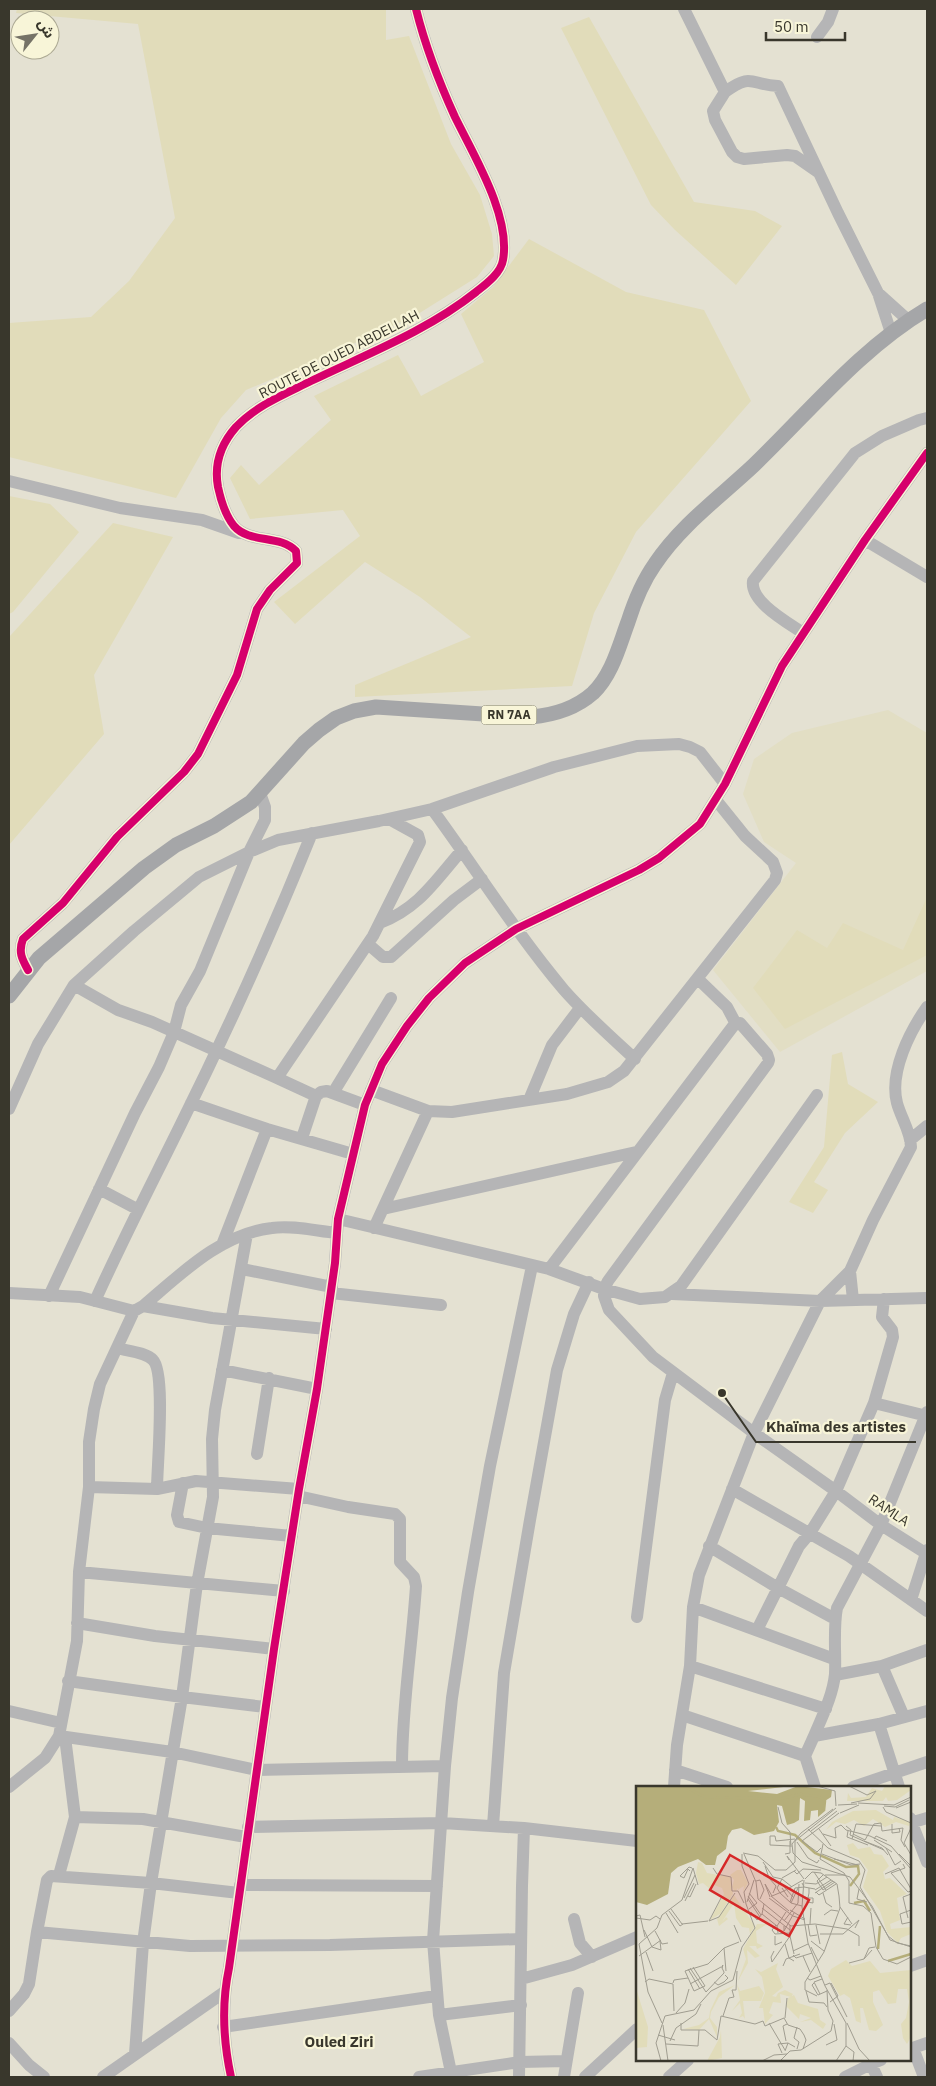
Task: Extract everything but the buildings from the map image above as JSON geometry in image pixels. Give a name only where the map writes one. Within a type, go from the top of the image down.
[{"type":"main road","name":"RN 7AA","points":[[9,996],[28,970],[50,948],[144,868],[176,845],[238,812],[260,793],[304,743],[336,718],[354,711],[376,707],[401,707],[531,717],[554,714],[579,704],[594,692],[607,675],[638,595],[654,565],[674,540],[699,514],[753,466],[850,368],[891,333],[927,309]]},
{"type":"street","name":"ROUTE DE OUED ABDELLAH","points":[[244,535],[234,526],[226,514],[217,481],[219,455],[236,428],[267,403],[433,322],[490,280],[502,264],[505,246],[500,220],[487,182],[455,115],[422,32],[416,9]]},
{"type":"street","points":[[684,9],[726,92]]},
{"type":"street","points":[[817,37],[828,22],[833,9]]},
{"type":"street","points":[[820,174],[795,156],[744,159],[737,157],[732,152],[715,120],[713,111],[726,92],[745,80],[755,80],[766,86],[778,86],[878,293],[891,333]]},
{"type":"street","points":[[878,293],[908,320]]},
{"type":"street","points":[[803,633],[761,602],[755,595],[752,587],[753,581],[855,454],[882,436],[927,418]]},
{"type":"street","points":[[231,2077],[223,2027],[223,1993],[232,1946],[256,1770],[298,1492],[317,1390],[331,1290],[338,1219],[370,1090],[382,1064],[407,1026],[447,978],[464,963],[516,930],[639,870],[659,858],[700,824],[725,784],[782,666],[865,540],[927,453]]},
{"type":"street","points":[[9,480],[120,508],[202,520],[244,535],[287,543],[296,551],[296,563],[270,590],[257,608],[237,674],[198,754],[184,772],[117,837],[63,903],[23,940],[20,954],[28,970]]},
{"type":"street","points":[[865,540],[927,577]]},
{"type":"street","points":[[9,1109],[38,1044],[74,985],[134,931],[199,877],[249,852],[278,840],[390,819],[432,808],[554,767],[638,746],[679,744],[690,747],[700,752],[725,784]]},
{"type":"street","points":[[49,1296],[159,1067],[174,1032],[181,1005],[200,971],[266,814],[260,793]]},
{"type":"street","points":[[370,1090],[428,1111],[452,1112],[567,1094],[608,1082],[624,1071],[775,880],[776,873],[773,862],[745,836],[716,800]]},
{"type":"street","points":[[432,808],[516,930],[580,1008],[635,1059]]},
{"type":"street","points":[[277,1078],[368,944],[420,842],[418,836],[390,819]]},
{"type":"street","points":[[94,1301],[137,1209],[216,1052],[291,886],[312,833]]},
{"type":"street","points":[[380,923],[395,917],[411,907],[462,850]]},
{"type":"street","points":[[368,944],[384,956],[391,957],[454,900],[482,879]]},
{"type":"street","points":[[698,979],[727,1007],[736,1024]]},
{"type":"street","points":[[74,985],[118,1010],[174,1032],[316,1096]]},
{"type":"street","points":[[333,1093],[391,998]]},
{"type":"street","points":[[674,1786],[690,1666],[693,1607],[699,1575],[754,1433],[820,1301],[850,1271],[873,1220],[908,1155],[911,1147],[910,1140],[894,1091],[910,1034],[927,1007]]},
{"type":"street","points":[[529,1100],[552,1045],[580,1008]]},
{"type":"street","points":[[549,1268],[636,1152],[736,1024]]},
{"type":"street","points":[[604,1288],[768,1063],[767,1054],[741,1024],[736,1024]]},
{"type":"street","points":[[302,1138],[316,1096],[324,1091],[365,1105]]},
{"type":"street","points":[[672,1294],[681,1286],[817,1095]]},
{"type":"street","points":[[191,1103],[267,1129],[353,1154]]},
{"type":"street","points":[[374,1228],[428,1111]]},
{"type":"street","points":[[910,1140],[927,1126]]},
{"type":"street","points":[[222,1245],[267,1129]]},
{"type":"street","points":[[383,1209],[636,1152]]},
{"type":"street","points":[[99,1189],[137,1209]]},
{"type":"street","points":[[338,1219],[532,1266],[549,1268],[604,1288],[640,1298],[651,1299],[672,1294],[820,1301],[927,1298]]},
{"type":"street","points":[[59,1876],[75,1817],[61,1723],[77,1641],[79,1572],[89,1487],[89,1442],[100,1384],[139,1308],[206,1254],[247,1234],[272,1228],[337,1234]]},
{"type":"street","points":[[134,2054],[143,1943],[151,1883],[182,1697],[197,1584],[213,1497],[212,1439],[222,1370],[247,1234]]},
{"type":"street","points":[[452,2075],[436,1996],[432,1941],[445,1766],[452,1698],[468,1592],[492,1457],[532,1266]]},
{"type":"street","points":[[242,1269],[331,1290],[441,1305]]},
{"type":"street","points":[[850,1271],[853,1300]]},
{"type":"street","points":[[493,1826],[504,1673],[530,1520],[557,1370],[574,1314],[589,1282]]},
{"type":"street","name":"RAMLA","points":[[604,1288],[604,1296],[609,1310],[636,1340],[672,1373],[881,1524],[927,1552]]},
{"type":"street","points":[[9,1293],[72,1296],[185,1314],[326,1329]]},
{"type":"street","points":[[757,1630],[800,1546],[836,1490],[874,1402],[893,1337],[892,1330],[882,1317],[884,1299]]},
{"type":"street","points":[[117,1348],[149,1357],[157,1365],[160,1407],[158,1489]]},
{"type":"street","points":[[222,1370],[269,1378],[317,1390]]},
{"type":"street","points":[[637,1617],[665,1400],[672,1373]]},
{"type":"street","points":[[257,1454],[269,1378]]},
{"type":"street","points":[[816,1786],[805,1756],[826,1709],[834,1675],[835,1619],[840,1602],[881,1524],[927,1414],[874,1402]]},
{"type":"street","points":[[89,1487],[158,1489],[196,1480],[298,1492],[348,1507],[395,1514],[400,1519],[400,1562],[414,1577],[416,1586],[411,1655],[403,1718],[402,1766]]},
{"type":"street","points":[[183,1483],[178,1515],[179,1522],[207,1528],[292,1536]]},
{"type":"street","points":[[732,1489],[810,1533],[861,1565],[927,1611]]},
{"type":"street","points":[[709,1546],[778,1588],[835,1619]]},
{"type":"street","points":[[911,1600],[927,1552]]},
{"type":"street","points":[[79,1572],[284,1591]]},
{"type":"street","points":[[693,1607],[834,1658]]},
{"type":"street","points":[[77,1623],[189,1640],[274,1649]]},
{"type":"street","points":[[834,1675],[882,1666],[927,1650]]},
{"type":"street","points":[[690,1666],[826,1709]]},
{"type":"street","points":[[882,1666],[904,1717]]},
{"type":"street","points":[[68,1681],[266,1707]]},
{"type":"street","points":[[9,1711],[61,1723]]},
{"type":"street","points":[[814,1736],[879,1724],[927,1711]]},
{"type":"street","points":[[682,1715],[805,1756]]},
{"type":"street","points":[[879,1724],[899,1786]]},
{"type":"street","points":[[62,1737],[172,1752],[256,1770],[445,1766]]},
{"type":"street","points":[[9,1787],[45,1758],[62,1737]]},
{"type":"street","points":[[856,1786],[927,1762]]},
{"type":"street","points":[[675,1770],[724,1786]]},
{"type":"street","points":[[75,1817],[162,1821],[247,1832],[442,1823],[524,1828],[636,1841]]},
{"type":"street","points":[[911,1822],[927,1818]]},
{"type":"street","points":[[911,1824],[927,1862]]},
{"type":"street","points":[[520,2077],[524,1828]]},
{"type":"street","points":[[9,2011],[24,1994],[29,1984],[36,1932],[49,1877],[59,1876],[240,1889],[437,1886]]},
{"type":"street","points":[[574,1918],[580,1943],[592,1957]]},
{"type":"street","points":[[36,1932],[190,1946],[521,1939]]},
{"type":"street","points":[[521,1979],[592,1957],[636,1937]]},
{"type":"street","points":[[911,1964],[927,1960]]},
{"type":"street","points":[[103,2077],[223,1993]]},
{"type":"street","points":[[564,2077],[578,1993]]},
{"type":"street","points":[[223,2027],[436,1996]]},
{"type":"street","points":[[439,2015],[520,2005]]},
{"type":"street","points":[[585,2077],[636,2031]]},
{"type":"street","points":[[924,2077],[911,2048],[927,2042]]},
{"type":"street","points":[[9,2043],[28,2065],[44,2077]]},
{"type":"street","points":[[419,2077],[452,2075],[520,2062],[566,2061]]},
{"type":"street","points":[[669,2077],[687,2061]]},
{"type":"street","points":[[845,2077],[868,2063],[877,2077]]},
{"type":"shaded area","points":[[386,9],[386,40],[409,36],[451,144],[480,195],[492,234],[494,256],[477,277],[418,314],[329,355],[246,390],[221,418],[176,498],[9,457],[9,323],[91,317],[129,281],[175,218],[138,24],[60,17],[60,10],[17,10]]},
{"type":"shaded area","points":[[589,17],[694,202],[755,211],[782,226],[736,285],[675,230],[651,205],[561,28]]},
{"type":"shaded area","points":[[529,239],[626,292],[704,310],[751,401],[636,532],[594,613],[572,686],[355,697],[355,685],[471,637],[420,597],[365,562],[295,624],[274,602],[360,536],[343,510],[250,519],[230,478],[241,465],[259,485],[331,420],[314,396],[398,355],[421,396],[484,362],[461,314],[493,287]]},
{"type":"shaded area","points":[[9,496],[50,504],[79,532],[13,612],[9,614]]},
{"type":"shaded area","points":[[113,523],[173,537],[94,675],[104,734],[9,845],[10,636]]},
{"type":"shaded area","points":[[888,710],[927,733],[927,971],[780,1052],[713,970],[796,863],[764,842],[743,794],[754,759],[792,733]]},
{"type":"shaded area","points":[[927,897],[927,955],[785,1029],[753,988],[797,930],[827,948],[843,923],[903,950]]},
{"type":"shaded area","points":[[842,1052],[848,1084],[878,1102],[845,1133],[814,1182],[828,1190],[813,1213],[789,1202],[824,1147],[832,1055]]},
{"type":"cycle path","points":[[28,970],[21,955],[23,939],[63,903],[117,837],[184,772],[198,754],[237,675],[257,609],[270,590],[297,563],[296,551],[289,546],[281,542],[241,532],[228,517],[219,492],[217,479],[218,463],[226,440],[244,419],[272,401],[437,319],[493,278],[502,265],[504,243],[502,225],[496,206],[481,168],[443,90],[428,50],[416,9]]},
{"type":"cycle path","points":[[231,2077],[224,2023],[226,1982],[274,1649],[317,1389],[335,1263],[338,1219],[365,1105],[382,1064],[407,1026],[429,998],[465,963],[516,929],[639,870],[659,858],[700,824],[725,784],[782,666],[865,540],[927,453]]},
{"type":"place","name":"Khaïma des artistes","points":[[722,1393]]},
{"type":"district","name":"Ouled Ziri","points":[[339,2042]]}]
